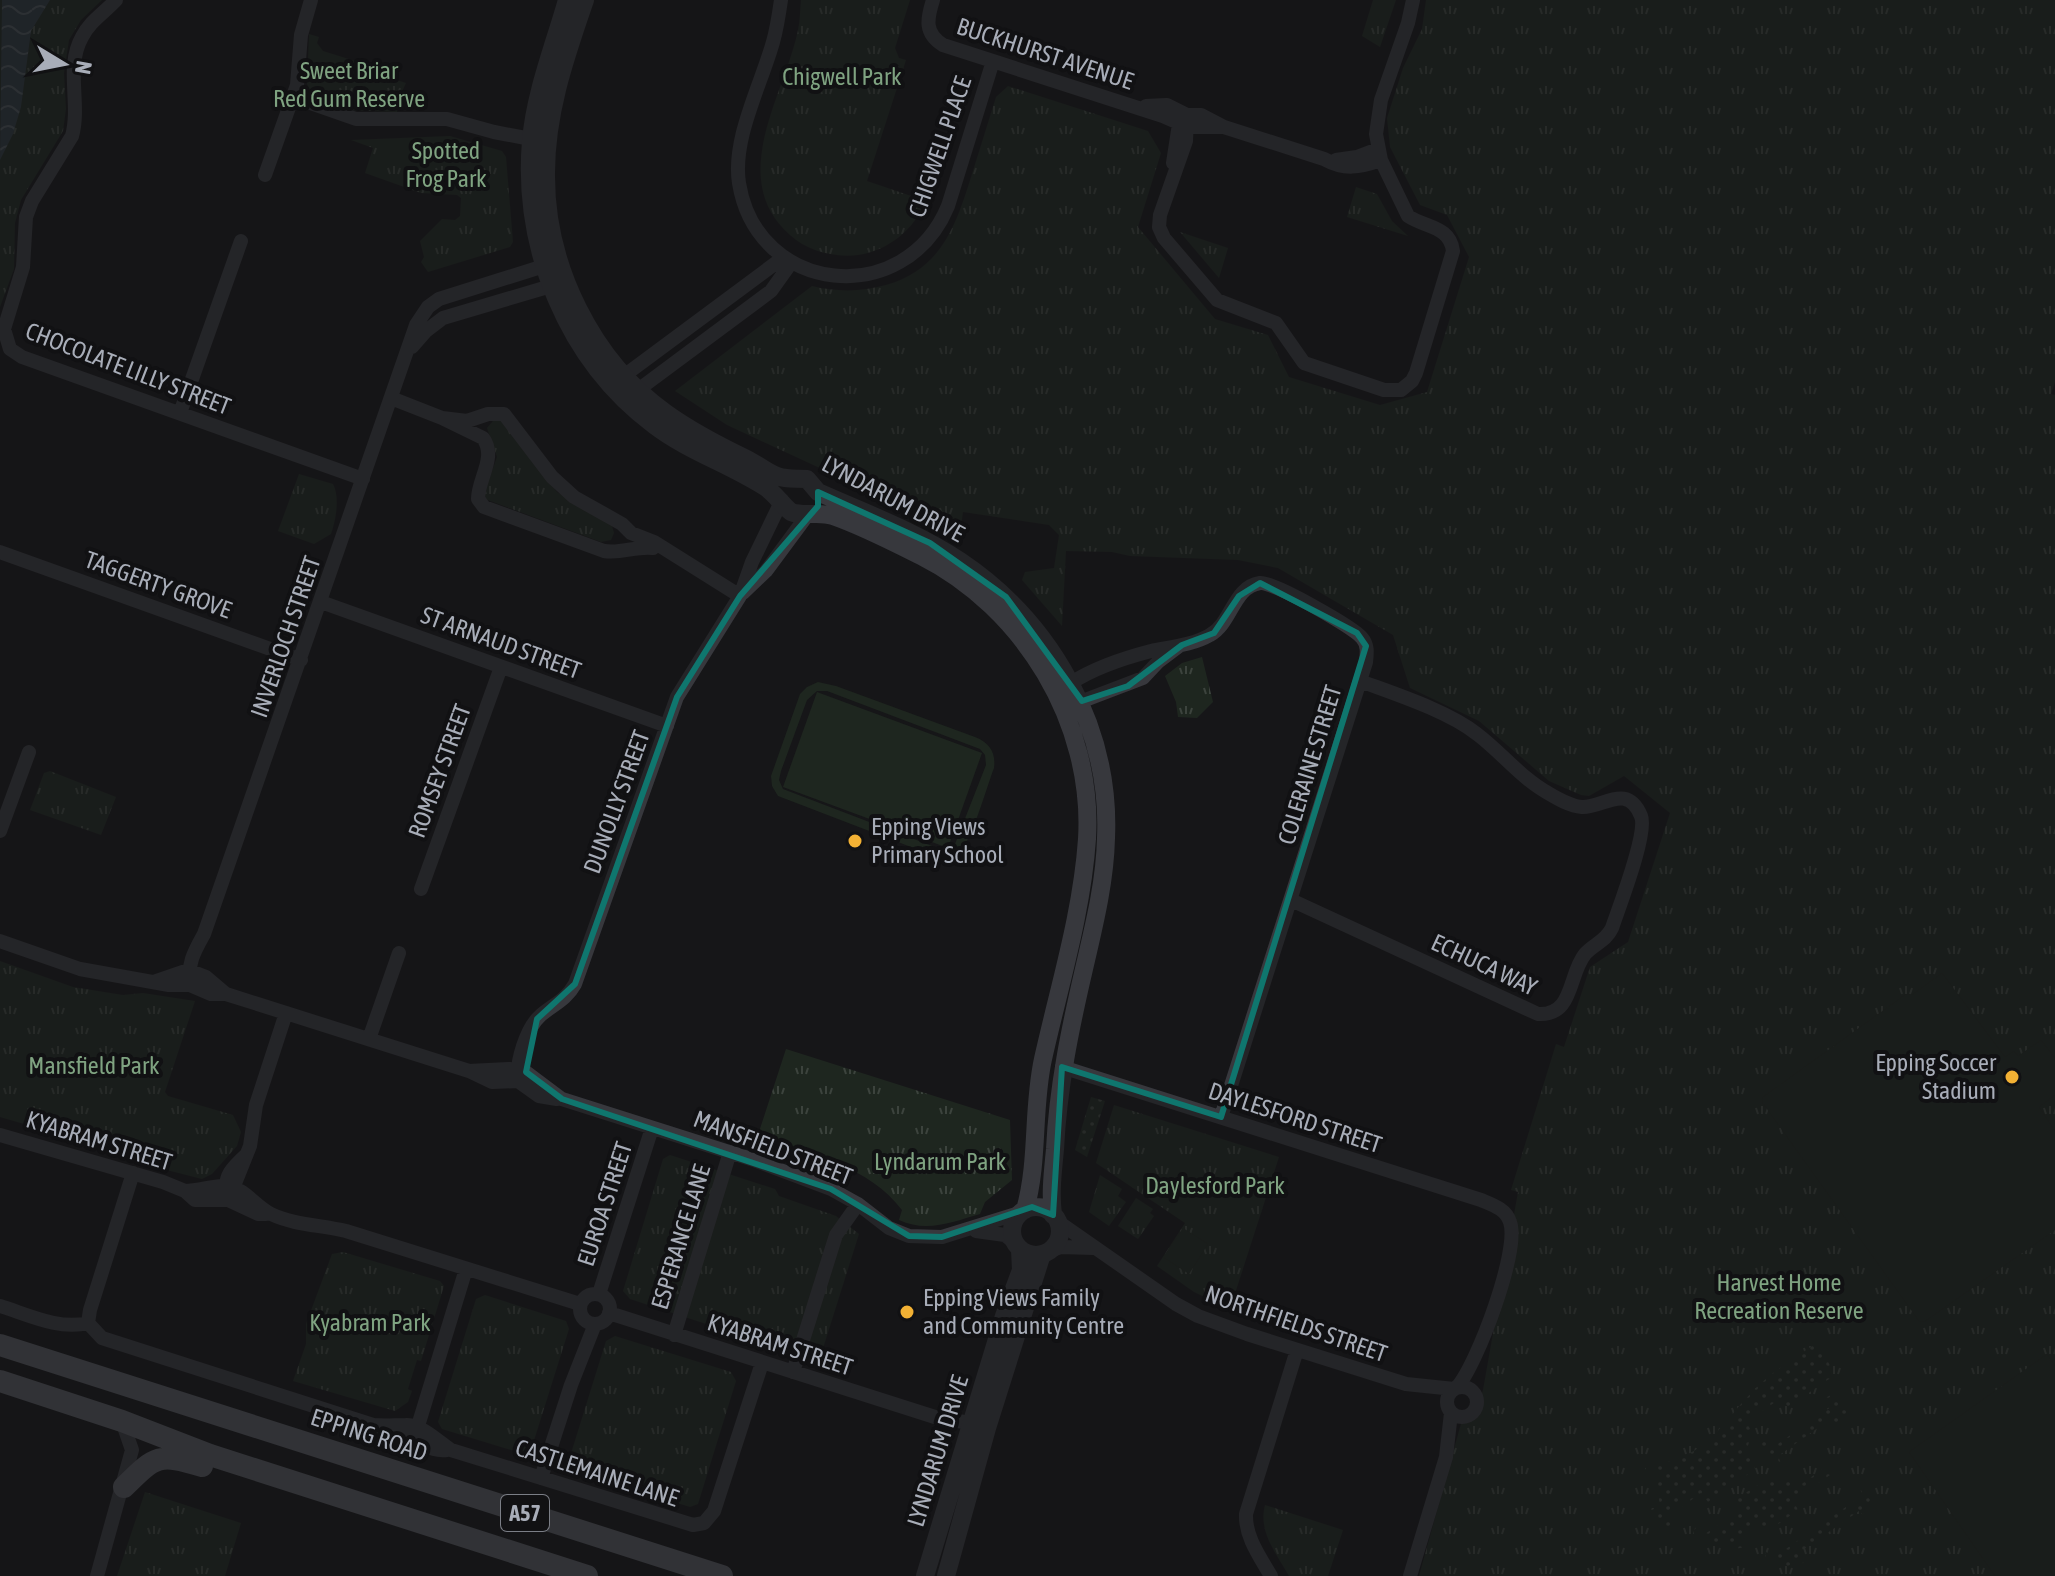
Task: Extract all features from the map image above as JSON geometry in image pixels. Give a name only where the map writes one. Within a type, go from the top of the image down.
[{"type":"main road","name":"EPPING ROAD","points":[[0,1345],[722,1576]]},
{"type":"main road","points":[[0,1381],[122,1421],[210,1455],[587,1576]]},
{"type":"main road","points":[[124,1487],[156,1459],[170,1457],[298,1496],[351,1501]]},
{"type":"street","name":"CHOCOLATE LILLY STREET","points":[[116,0],[93,21],[76,48],[76,123],[72,136],[29,208],[23,267],[5,322],[4,337],[10,349],[22,357],[363,479]]},
{"type":"street","points":[[265,175],[298,79],[301,35],[311,0]]},
{"type":"street","name":"LYNDARUM DRIVE","points":[[567,0],[540,89],[539,140],[530,195],[537,242],[552,264],[567,321],[587,354],[618,380],[654,424],[697,453],[750,479],[782,500],[791,512],[833,516],[923,557],[950,573],[996,610],[1068,696],[1086,796],[1084,873],[1042,1064],[1036,1108],[1033,1183],[1024,1211]]},
{"type":"street","name":"LYNDARUM DRIVE","points":[[539,140],[585,0]]},
{"type":"street","points":[[781,0],[774,40],[742,141],[738,165],[739,182],[749,217],[764,238],[787,260]]},
{"type":"street","name":"BUCKHURST AVENUE","points":[[933,0],[927,23],[932,37],[943,45],[1137,107],[1167,105],[1185,122],[1212,119],[1224,127],[1324,159],[1339,167],[1359,168],[1379,155]]},
{"type":"street","points":[[1185,122],[1186,141],[1172,175],[1159,227],[1164,238],[1212,296],[1223,304],[1276,323],[1304,363],[1395,391],[1406,387],[1416,373],[1453,251],[1446,233],[1408,216],[1379,155],[1376,134],[1381,100],[1413,0]]},
{"type":"street","name":"CHIGWELL PLACE","points":[[787,260],[834,276],[872,274],[893,267],[928,241],[948,206],[993,61]]},
{"type":"street","points":[[293,97],[356,119],[447,119],[539,140]]},
{"type":"street","points":[[180,413],[241,241]]},
{"type":"street","points":[[618,380],[787,260]]},
{"type":"street","points":[[631,395],[771,291],[787,260]]},
{"type":"street","name":"INVERLOCH STREET","points":[[192,976],[416,325],[428,307],[439,299],[552,264]]},
{"type":"street","name":"INVERLOCH STREET","points":[[406,353],[443,318],[558,284]]},
{"type":"street","name":"LYNDARUM DRIVE","points":[[631,395],[777,476],[792,480],[807,479],[818,492],[930,543],[982,577],[1031,624],[1099,760],[1105,792],[1104,875],[1062,1067],[1051,1186],[1055,1218]]},
{"type":"street","points":[[391,398],[442,418],[485,440]]},
{"type":"street","points":[[442,418],[467,421],[496,412],[508,417],[562,488],[631,533],[654,542],[740,596]]},
{"type":"street","points":[[496,412],[486,424],[488,463],[478,493],[481,504],[604,551],[619,552],[641,546],[665,551]]},
{"type":"street","points":[[782,500],[783,490],[792,480]]},
{"type":"street","points":[[809,513],[817,505],[818,492]]},
{"type":"street","name":"DUNOLLY STREET","points":[[520,1074],[537,1019],[569,996],[575,984],[682,687],[740,596],[752,562],[782,500]]},
{"type":"street","name":"DUNOLLY STREET","points":[[740,596],[766,571],[809,513]]},
{"type":"street","points":[[604,551],[618,540],[620,534],[615,520]]},
{"type":"street","name":"TAGGERTY GROVE","points":[[0,552],[301,660]]},
{"type":"street","name":"COLERAINE STREET","points":[[1068,696],[1087,673],[1214,633],[1246,589],[1267,583],[1363,639],[1367,651],[1360,681],[1221,1117]]},
{"type":"street","name":"ST ARNAUD STREET","points":[[321,602],[667,726]]},
{"type":"street","name":"COLERAINE STREET","points":[[1068,696],[1128,686],[1143,678],[1158,662],[1182,645]]},
{"type":"street","name":"ROMSEY STREET","points":[[421,889],[501,667]]},
{"type":"street","name":"ECHUCA WAY","points":[[1291,900],[1530,1011],[1545,1014],[1564,1003],[1579,963],[1608,937],[1621,901],[1643,827],[1633,804],[1612,798],[1585,807],[1572,805],[1545,792],[1466,726],[1360,681]]},
{"type":"street","points":[[0,831],[29,752]]},
{"type":"street","points":[[0,941],[80,969],[169,985],[192,976]]},
{"type":"street","points":[[369,1039],[399,953]]},
{"type":"street","name":"MANSFIELD STREET","points":[[192,976],[226,994],[469,1071],[492,1082],[520,1074],[539,1096],[562,1099],[730,1152],[831,1189],[858,1204],[889,1228],[909,1236],[931,1238],[964,1231],[1024,1211]]},
{"type":"street","points":[[286,1013],[256,1105],[246,1155],[229,1191],[271,1214],[306,1225],[346,1231],[580,1304]]},
{"type":"street","name":"DAYLESFORD STREET","points":[[1062,1067],[1500,1208],[1509,1219],[1512,1230],[1510,1252],[1481,1346]]},
{"type":"street","name":"EUROA STREET","points":[[599,1294],[652,1128]]},
{"type":"street","name":"KYABRAM STREET","points":[[0,1135],[185,1191],[229,1191]]},
{"type":"street","name":"ESPERANCE LANE","points":[[674,1335],[730,1152]]},
{"type":"street","points":[[88,1323],[133,1173]]},
{"type":"street","points":[[793,1372],[836,1235],[858,1204]]},
{"type":"street","points":[[1044,1253],[1058,1239],[1055,1218],[1040,1208],[1024,1211],[1012,1226],[1018,1246],[1031,1254],[1044,1253],[1061,1247],[1095,1248]]},
{"type":"street","name":"NORTHFIELDS STREET","points":[[1055,1218],[1176,1304],[1198,1316],[1406,1384],[1456,1388]]},
{"type":"street","name":"MANSFIELD STREET","points":[[964,1231],[990,1231],[1005,1235],[1018,1246]]},
{"type":"street","name":"LYNDARUM DRIVE","points":[[946,1576],[1004,1316],[1021,1270],[1018,1246]]},
{"type":"street","name":"LYNDARUM DRIVE","points":[[925,1576],[1044,1253]]},
{"type":"street","points":[[415,1433],[466,1269]]},
{"type":"street","points":[[599,1294],[609,1304],[609,1313],[604,1321],[590,1322],[580,1313],[580,1304],[585,1297],[599,1294]]},
{"type":"street","points":[[0,1306],[60,1325],[88,1323]]},
{"type":"street","name":"KYABRAM STREET","points":[[609,1313],[938,1418],[953,1427],[978,1430]]},
{"type":"street","points":[[541,1478],[590,1322]]},
{"type":"street","points":[[88,1323],[102,1338],[373,1425],[399,1427],[407,1424],[415,1433]]},
{"type":"street","points":[[1410,1576],[1446,1457],[1455,1413],[1448,1396],[1473,1364],[1481,1346]]},
{"type":"street","points":[[1455,1413],[1477,1407],[1475,1393],[1481,1346]]},
{"type":"street","points":[[1271,1576],[1252,1543],[1246,1514],[1297,1350]]},
{"type":"street","name":"CASTLEMAINE LANE","points":[[415,1433],[451,1450],[685,1524],[704,1523],[714,1511],[762,1363]]},
{"type":"street","name":"NORTHFIELDS STREET","points":[[1406,1384],[1455,1413]]},
{"type":"street","points":[[1456,1388],[1467,1387],[1475,1393]]},
{"type":"street","points":[[97,1576],[132,1450],[122,1421]]},
{"type":"highlighted area","points":[[818,492],[930,543],[1006,597],[1082,701],[1128,686],[1182,645],[1214,633],[1239,596],[1260,583],[1357,633],[1366,646],[1221,1117],[1062,1067],[1053,1215],[1032,1207],[942,1237],[909,1236],[831,1189],[562,1099],[526,1072],[537,1019],[575,984],[677,697],[740,596],[818,506]]},
{"type":"green space","points":[[0,0],[102,0],[81,20],[69,40],[64,73],[66,109],[63,131],[21,200],[15,223],[14,269],[0,307]]},
{"type":"green space","name":"Chigwell Park","points":[[801,0],[910,0],[895,48],[899,58],[906,60],[867,181],[926,201],[915,221],[900,237],[858,255],[822,252],[790,235],[771,213],[762,188],[761,163],[765,136],[798,30]]},
{"type":"green space","points":[[1373,0],[1396,0],[1380,47],[1362,36]]},
{"type":"green space","name":"Harvest Home Recreation Reserve","points":[[1426,0],[2055,0],[2055,382],[2051,394],[2055,395],[2055,1576],[1419,1576],[1462,1420],[1474,1416],[1483,1390],[1518,1192],[1511,1190],[1556,1044],[1564,1047],[1590,967],[1628,942],[1670,813],[1624,776],[1589,796],[1549,781],[1479,721],[1410,688],[1393,635],[1278,568],[1238,560],[1066,551],[1062,626],[1022,580],[1025,572],[1054,568],[1059,535],[1049,525],[963,512],[960,533],[727,425],[675,391],[812,286],[840,290],[867,289],[905,278],[921,268],[934,256],[953,227],[996,97],[1008,86],[1148,131],[1161,153],[1138,227],[1215,319],[1268,335],[1289,377],[1380,405],[1427,392],[1469,257],[1447,215],[1420,205],[1390,147],[1387,118],[1403,68],[1422,29]]},
{"type":"green space","name":"Sweet Briar Red Gum Reserve","points":[[309,34],[319,37],[317,43],[323,51],[384,70],[387,77],[406,83],[398,100],[397,112],[348,110],[312,95],[307,84]]},
{"type":"green space","name":"Spotted Frog Park","points":[[450,136],[502,151],[506,157],[513,242],[510,247],[428,272],[421,262],[424,257],[420,241],[442,219],[455,220],[460,216],[461,198],[457,195],[421,193],[365,173],[373,148],[351,140]]},
{"type":"green space","points":[[1356,187],[1377,194],[1392,221],[1408,236],[1347,217]]},
{"type":"green space","points":[[1180,232],[1228,248],[1219,278]]},
{"type":"green space","points":[[501,420],[557,492],[612,526],[614,533],[611,540],[601,542],[485,499],[484,493],[497,457],[487,428],[493,421]]},
{"type":"green space","points":[[299,474],[333,484],[335,489],[336,509],[331,534],[314,544],[278,531]]},
{"type":"green space","points":[[1202,657],[1213,702],[1197,718],[1178,717],[1176,702],[1165,676],[1182,663]]},
{"type":"green space","points":[[818,682],[836,686],[975,737],[988,745],[993,753],[994,768],[969,836],[958,853],[937,857],[778,796],[771,776],[800,694]],"holes":[[[817,691],[827,691],[980,749],[985,755],[986,765],[955,844],[940,849],[783,789],[779,780],[781,771],[807,700]]]},
{"type":"green space","points":[[817,692],[982,753],[948,848],[783,787]]},
{"type":"green space","points":[[50,771],[116,797],[101,835],[30,810],[44,773]]},
{"type":"green space","name":"Mansfield Park","points":[[0,961],[73,987],[195,1001],[165,1092],[168,1096],[233,1115],[241,1132],[237,1146],[212,1174],[202,1179],[147,1165],[131,1155],[0,1117]]},
{"type":"green space","points":[[1942,973],[2005,1057],[2014,1051],[2018,1056],[2041,1040],[2055,1058],[2055,1095],[2039,1107],[2055,1131],[2055,1230],[1924,1322],[1919,1321],[1762,1102],[1763,1097],[1906,994],[1912,995]]},
{"type":"green space","name":"Lyndarum Park","points":[[786,1049],[1010,1120],[1012,1180],[985,1202],[980,1214],[940,1225],[920,1226],[899,1220],[902,1210],[888,1195],[855,1171],[757,1138]]},
{"type":"green space","points":[[1091,1097],[1105,1101],[1087,1157],[1075,1150]]},
{"type":"green space","name":"Daylesford Park","points":[[1114,1105],[1279,1157],[1230,1309],[1194,1292],[1157,1266],[1185,1223],[1096,1163]]},
{"type":"green space","points":[[670,1155],[775,1189],[779,1196],[836,1216],[859,1234],[819,1361],[630,1299],[623,1291],[663,1159]]},
{"type":"green space","points":[[1100,1175],[1122,1189],[1118,1196],[1126,1202],[1109,1226],[1089,1212]]},
{"type":"green space","points":[[1136,1198],[1153,1209],[1150,1213],[1154,1216],[1138,1239],[1118,1226]]},
{"type":"green space","points":[[1183,1228],[1208,1244],[1189,1274],[1163,1257]]},
{"type":"green space","name":"Kyabram Park","points":[[343,1252],[440,1281],[444,1286],[421,1361],[417,1360],[408,1389],[412,1391],[408,1402],[395,1411],[293,1381],[306,1344],[306,1324],[332,1254]]},
{"type":"green space","points":[[485,1295],[566,1321],[569,1329],[531,1450],[524,1454],[442,1429],[438,1422],[476,1299]]},
{"type":"green space","points":[[615,1336],[731,1372],[736,1381],[698,1504],[690,1507],[572,1470],[568,1463],[606,1341]]},
{"type":"green space","points":[[1812,1346],[1821,1347],[1832,1370],[1832,1377],[1788,1407],[1781,1398],[1746,1422],[1752,1432],[1747,1449],[1755,1464],[1754,1470],[1708,1502],[1701,1493],[1672,1514],[1678,1523],[1665,1528],[1657,1522],[1650,1511],[1660,1508],[1656,1472],[1646,1472],[1645,1468],[1684,1456],[1708,1441],[1760,1384]]},
{"type":"green space","points":[[2047,1354],[2055,1366],[2055,1576],[1995,1576],[1909,1452]]},
{"type":"green space","points":[[1837,1392],[1846,1405],[1847,1420],[1837,1426],[1832,1418],[1778,1456],[1782,1466],[1775,1468],[1761,1448],[1762,1443],[1765,1440],[1772,1448],[1831,1407],[1825,1398]]},
{"type":"green space","points":[[1828,1465],[1833,1473],[1793,1500],[1798,1510],[1767,1532],[1759,1524],[1740,1537],[1745,1547],[1735,1549],[1694,1535],[1698,1526],[1705,1534],[1740,1510],[1736,1499],[1764,1481],[1789,1479],[1796,1488]]},
{"type":"green space","points":[[1861,1483],[1870,1500],[1863,1515],[1859,1511],[1800,1552],[1805,1560],[1803,1563],[1787,1566],[1766,1559],[1765,1551],[1773,1558],[1863,1495],[1859,1487]]},
{"type":"green space","points":[[145,1492],[241,1523],[225,1576],[117,1576]]},
{"type":"green space","points":[[1265,1505],[1343,1530],[1328,1576],[1289,1576],[1266,1533]]},
{"type":"water","points":[[2,0],[50,0],[31,31],[21,107],[13,134],[0,160]]},
{"type":"place","name":"Epping Views Primary School","points":[[855,841]]},
{"type":"place","name":"Epping Soccer Stadium","points":[[2012,1077]]},
{"type":"place","name":"Epping Views Family and Community Centre","points":[[907,1312]]}]
